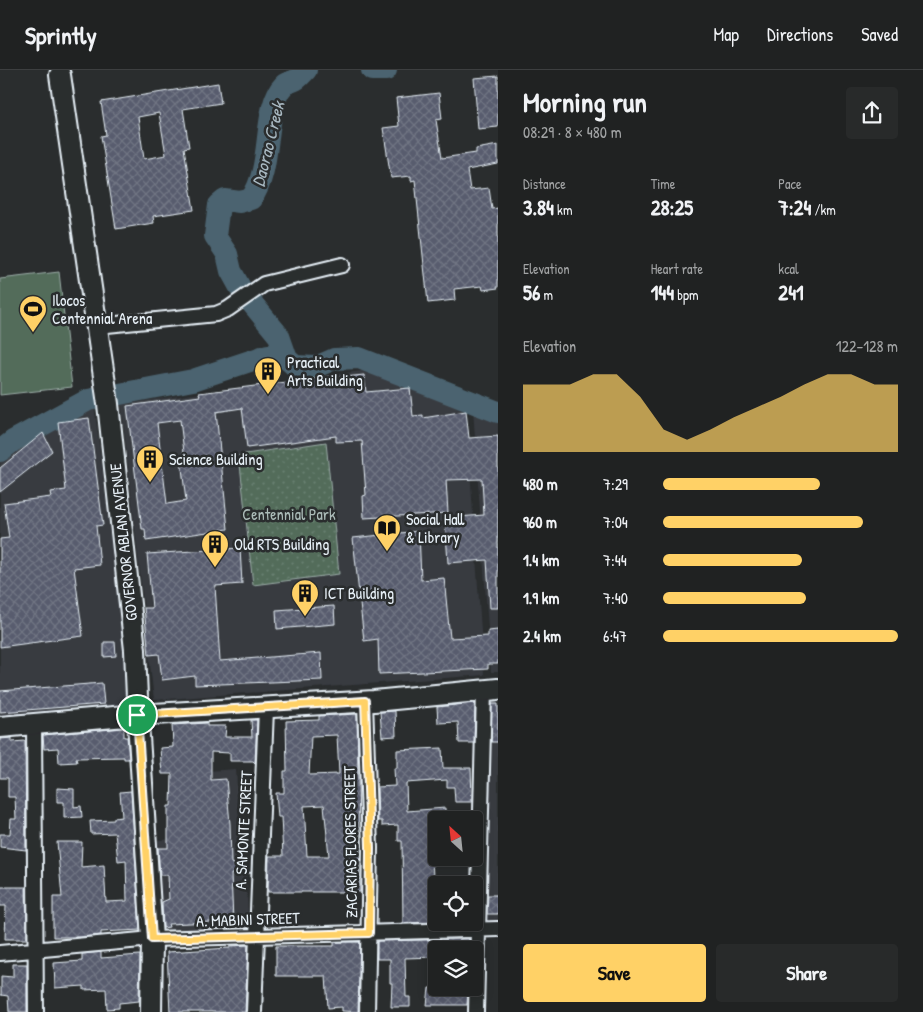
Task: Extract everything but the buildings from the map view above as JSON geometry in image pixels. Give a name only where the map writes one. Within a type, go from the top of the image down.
[{"type":"main road","name":"GOVERNOR ABLAN AVENUE","points":[[58,72],[107,397],[136,650],[137,715],[152,939],[151,1012]]},
{"type":"main road","points":[[0,727],[137,715],[266,708],[491,690]]},
{"type":"street","points":[[97,326],[216,314],[264,284],[342,265]]},
{"type":"street","points":[[481,876],[491,690]]},
{"type":"street","name":"ZACARIAS FLORES STREET","points":[[365,701],[370,848],[367,1012]]},
{"type":"street","name":"A. SAMONTE STREET","points":[[254,1012],[266,708]]},
{"type":"street","points":[[34,725],[36,1012]]},
{"type":"street","name":"A. MABINI STREET","points":[[483,930],[498,929]]},
{"type":"street","name":"A. MABINI STREET","points":[[0,952],[152,939],[442,931]]},
{"type":"street","points":[[476,1012],[478,931]]},
{"type":"shaded area","points":[[376,369],[466,411],[484,675],[154,700],[121,404]]},
{"type":"shaded area","points":[[94,403],[132,705],[0,721],[0,462],[53,420]]},
{"type":"shaded area","points":[[473,408],[498,418],[498,672],[491,672]]},
{"type":"shaded area","points":[[489,699],[498,699],[498,924],[486,925]]},
{"type":"shaded area","points":[[236,769],[241,858],[245,860],[249,927],[153,933],[148,841],[199,837],[195,772]]},
{"type":"green space","name":"Ilocos Centennial Arena","points":[[59,272],[72,387],[0,395],[0,279]]},
{"type":"green space","name":"Centennial Park","points":[[326,442],[339,574],[253,585],[239,455]]},
{"type":"waterway","name":"Daorao Creek","points":[[287,359],[279,336],[242,291],[231,271],[227,254],[215,236],[219,205],[225,200],[240,202],[251,199],[263,171],[270,123],[277,95],[284,85],[296,79],[306,70]]},
{"type":"waterway","name":"Daorao Creek","points":[[372,70],[386,70]]},
{"type":"waterway","points":[[0,451],[13,441],[88,400],[193,380],[268,355],[287,359],[295,366],[316,367],[334,359],[359,358],[498,412]]},
{"type":"place","name":"Ilocos Centennial Arena","points":[[33,333]]},
{"type":"place","name":"Practical Arts Building","points":[[268,395]]},
{"type":"place","name":"Science Building","points":[[150,483]]},
{"type":"place","name":"Social Hall & Library","points":[[387,552]]},
{"type":"place","name":"Old RTS Building","points":[[215,568]]},
{"type":"place","name":"ICT Building","points":[[305,617]]},
{"type":"route","points":[[365,701],[370,848],[369,933],[152,939],[137,715],[365,701]]}]
